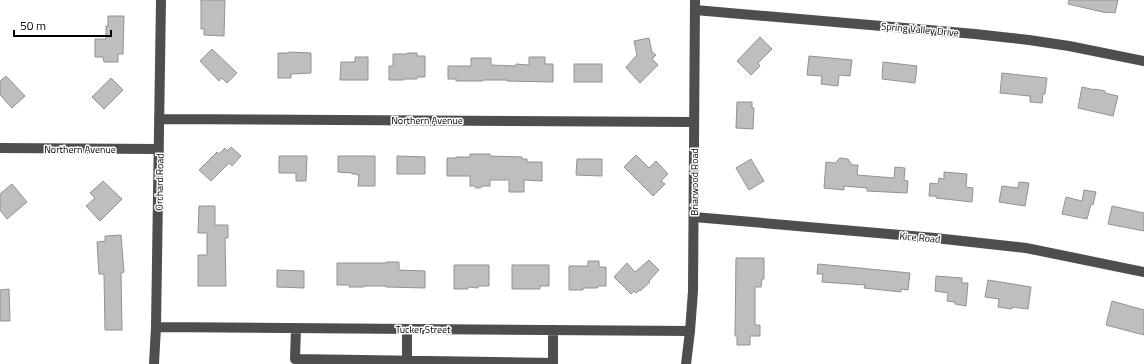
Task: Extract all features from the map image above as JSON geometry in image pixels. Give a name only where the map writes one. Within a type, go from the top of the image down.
[{"type":"street","name":"Orchard Road","points":[[154,364],[156,327],[161,0]]},
{"type":"street","name":"Spring Valley Drive","points":[[695,5],[1022,39],[1069,46],[1144,61]]},
{"type":"street","name":"Briarwood Road","points":[[686,364],[693,291],[695,5]]},
{"type":"street","name":"Northern Avenue","points":[[160,118],[694,122]]},
{"type":"street","name":"Northern Avenue","points":[[0,148],[159,149]]},
{"type":"street","name":"Kice Road","points":[[694,217],[1026,248],[1144,272]]},
{"type":"street","name":"Tucker Street","points":[[156,327],[690,331]]},
{"type":"street","points":[[296,328],[295,361],[553,364],[554,330]]},
{"type":"street","points":[[407,329],[407,362]]},
{"type":"building","points":[[201,0],[225,0],[224,36],[204,35],[204,29],[201,29]]},
{"type":"building","points":[[1069,0],[1118,0],[1115,13],[1107,13],[1068,4]]},
{"type":"building","points":[[108,16],[124,16],[123,54],[118,54],[118,62],[104,62],[103,57],[95,57],[95,39],[106,39]]},
{"type":"building","points":[[760,37],[772,49],[758,63],[760,66],[751,75],[737,61]]},
{"type":"building","points":[[649,38],[652,52],[656,55],[652,59],[658,65],[640,83],[626,67],[637,55],[634,41]]},
{"type":"building","points":[[212,49],[237,73],[227,83],[222,78],[219,81],[200,61]]},
{"type":"building","points":[[278,53],[311,53],[311,73],[291,74],[291,78],[278,78]]},
{"type":"building","points":[[417,53],[417,56],[425,56],[425,77],[417,77],[417,79],[389,80],[389,66],[393,66],[393,54]]},
{"type":"building","points":[[809,56],[852,60],[850,76],[839,75],[838,86],[821,84],[822,76],[807,75]]},
{"type":"building","points":[[355,57],[368,57],[368,80],[340,80],[341,62],[355,62]]},
{"type":"building","points":[[529,57],[545,57],[545,64],[553,64],[553,82],[507,80],[456,81],[456,79],[448,79],[448,66],[471,66],[471,58],[491,58],[491,65],[516,66],[516,64],[529,65]]},
{"type":"building","points":[[883,62],[917,66],[915,83],[882,79]]},
{"type":"building","points":[[574,64],[602,64],[602,82],[574,82]]},
{"type":"building","points":[[1002,73],[1047,78],[1042,103],[1030,102],[1030,96],[1000,93]]},
{"type":"building","points":[[6,76],[25,96],[12,108],[0,95],[0,81]]},
{"type":"building","points":[[111,78],[123,90],[104,109],[92,97]]},
{"type":"building","points":[[1082,87],[1105,91],[1105,93],[1118,96],[1113,116],[1078,108]]},
{"type":"building","points":[[737,102],[752,102],[752,108],[754,108],[753,129],[736,128]]},
{"type":"building","points":[[231,147],[241,156],[232,166],[229,163],[211,181],[199,170],[217,152],[219,154],[225,148],[227,151]]},
{"type":"building","points":[[470,154],[522,157],[522,159],[527,159],[527,162],[542,162],[542,181],[524,180],[524,192],[509,192],[509,180],[490,180],[490,186],[476,188],[474,186],[470,186],[470,176],[447,176],[447,158],[470,157]]},
{"type":"building","points":[[636,155],[649,168],[656,161],[668,174],[661,181],[665,184],[653,196],[624,167]]},
{"type":"building","points":[[279,156],[307,156],[306,181],[296,181],[296,173],[279,173]]},
{"type":"building","points":[[338,156],[375,156],[375,186],[358,186],[359,175],[338,172]]},
{"type":"building","points":[[397,156],[425,157],[425,174],[397,174]]},
{"type":"building","points":[[840,158],[848,159],[852,165],[858,165],[857,175],[894,178],[895,167],[905,168],[904,180],[908,181],[907,193],[867,191],[867,188],[844,186],[844,190],[824,188],[826,162],[835,163]]},
{"type":"building","points":[[577,159],[602,159],[602,176],[576,175]]},
{"type":"building","points":[[751,159],[764,181],[749,190],[736,168]]},
{"type":"building","points":[[944,172],[967,174],[966,187],[973,188],[972,202],[929,196],[930,183],[938,184],[939,178],[944,179]]},
{"type":"building","points":[[103,181],[122,199],[100,221],[86,206],[95,198],[90,193]]},
{"type":"building","points":[[1019,182],[1029,183],[1025,206],[999,202],[1002,186],[1018,188]]},
{"type":"building","points":[[12,184],[27,202],[7,219],[0,210],[0,194]]},
{"type":"building","points":[[1084,190],[1096,192],[1093,205],[1091,204],[1087,219],[1062,214],[1066,197],[1082,201]]},
{"type":"building","points":[[199,206],[215,206],[215,225],[228,225],[228,238],[225,238],[226,286],[198,286],[198,255],[207,255],[207,233],[198,233]]},
{"type":"building","points":[[1112,206],[1144,213],[1144,231],[1108,224]]},
{"type":"building","points":[[121,235],[124,272],[121,273],[122,330],[105,330],[104,274],[99,274],[97,242],[105,241],[105,236]]},
{"type":"building","points":[[736,258],[764,258],[764,279],[762,279],[761,287],[755,287],[755,325],[760,325],[760,336],[750,336],[750,345],[737,345],[737,336],[735,336]]},
{"type":"building","points":[[649,260],[659,270],[649,281],[650,282],[636,293],[634,291],[631,294],[614,277],[627,263],[635,272]]},
{"type":"building","points":[[588,261],[599,261],[599,267],[606,267],[606,286],[599,286],[597,288],[583,288],[583,290],[569,290],[569,266],[588,266]]},
{"type":"building","points":[[399,262],[399,270],[425,271],[425,288],[386,286],[349,287],[350,285],[337,285],[337,263]]},
{"type":"building","points":[[818,264],[910,273],[908,290],[901,289],[901,292],[864,288],[865,285],[822,282],[823,274],[817,274]]},
{"type":"building","points":[[454,265],[489,265],[489,286],[454,289]]},
{"type":"building","points":[[512,265],[549,265],[549,286],[540,286],[540,289],[512,289]]},
{"type":"building","points":[[277,270],[304,271],[304,288],[277,287]]},
{"type":"building","points":[[936,276],[962,278],[962,283],[968,283],[966,306],[947,301],[948,293],[935,291]]},
{"type":"building","points":[[988,280],[1031,287],[1028,309],[998,307],[999,299],[985,297]]},
{"type":"building","points":[[9,289],[10,321],[0,321],[0,290]]},
{"type":"building","points":[[1112,301],[1144,310],[1144,335],[1106,325]]}]
